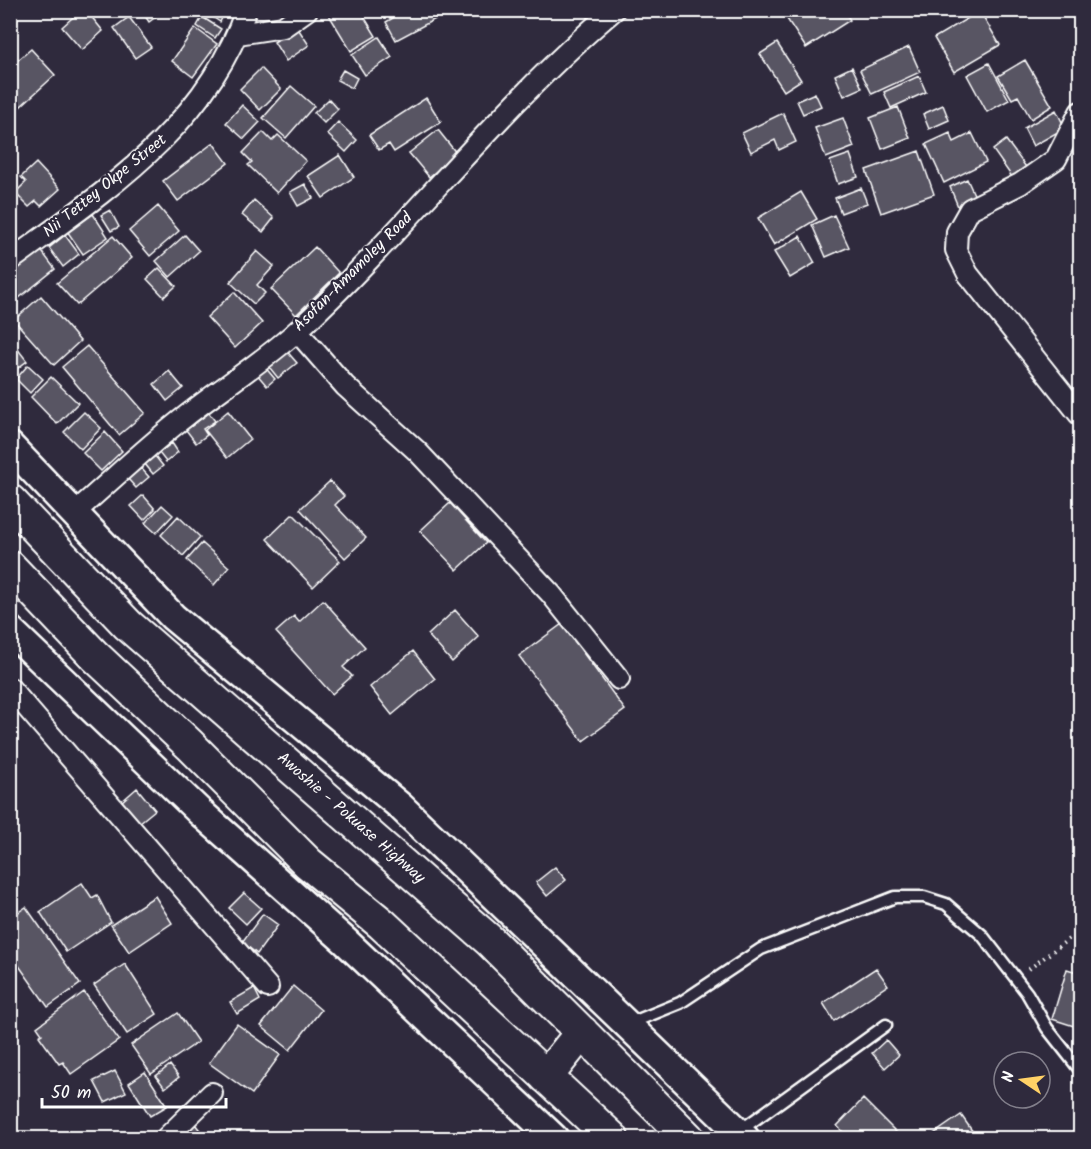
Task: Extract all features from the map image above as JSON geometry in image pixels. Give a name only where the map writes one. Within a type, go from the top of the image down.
[{"type":"main road","name":"Awoshie - Pokuase Highway","points":[[10,501],[128,626],[473,925],[688,1138]]},
{"type":"main road","points":[[10,567],[95,656],[190,744],[308,863],[382,924],[612,1138]]},
{"type":"main road","points":[[546,1077],[582,1032]]},
{"type":"street","name":"Nii Tettey Okpe Street","points":[[10,261],[160,145],[199,102],[238,34],[246,10]]},
{"type":"street","points":[[238,34],[283,27],[307,10]]},
{"type":"street","name":"Asofan-Amamoley Road","points":[[73,514],[185,416],[297,331],[372,258],[477,142],[579,40],[615,10]]},
{"type":"street","points":[[1079,414],[968,274],[956,250],[957,232],[970,209],[1020,183],[1056,159],[1080,112]]},
{"type":"street","points":[[297,331],[345,386],[417,451],[551,594],[619,679]]},
{"type":"street","points":[[10,447],[173,616],[400,806],[742,1135]]},
{"type":"street","points":[[10,630],[200,812],[344,940],[554,1138]]},
{"type":"street","points":[[10,688],[268,987]]},
{"type":"street","points":[[166,1138],[212,1093]]},
{"type":"lane","points":[[627,1024],[680,1003],[761,949],[895,897],[924,897],[946,904],[982,935],[1016,978],[1047,1028],[1080,1070]]},
{"type":"lane","points":[[742,1135],[886,1024]]},
{"type":"path","points":[[1016,978],[1074,935],[1080,924]]},
{"type":"building","points":[[81,10],[86,10],[103,31],[82,50],[62,27]]},
{"type":"building","points":[[141,10],[165,10],[149,22]]},
{"type":"building","points":[[202,10],[226,10],[220,22]]},
{"type":"building","points":[[326,10],[360,10],[376,36],[351,51]]},
{"type":"building","points":[[389,10],[440,10],[443,15],[396,40],[386,22],[393,18]]},
{"type":"building","points":[[800,10],[844,10],[850,20],[806,48],[787,19]]},
{"type":"building","points":[[980,11],[1000,45],[954,72],[934,38]]},
{"type":"building","points":[[129,17],[151,47],[135,58],[114,28]]},
{"type":"building","points":[[202,17],[221,29],[215,38],[197,26]]},
{"type":"building","points":[[297,27],[309,45],[286,61],[274,42]]},
{"type":"building","points":[[195,28],[217,44],[193,77],[172,61]]},
{"type":"building","points":[[379,37],[392,57],[365,75],[352,55]]},
{"type":"building","points":[[777,43],[801,80],[784,91],[760,54]]},
{"type":"building","points":[[909,47],[920,72],[872,94],[860,70]]},
{"type":"building","points":[[31,49],[55,75],[10,116],[10,67]]},
{"type":"building","points":[[1025,60],[1052,106],[1031,119],[1018,96],[1012,99],[998,76]]},
{"type":"building","points":[[989,63],[1009,100],[987,112],[967,75]]},
{"type":"building","points":[[852,67],[862,88],[844,96],[835,75]]},
{"type":"building","points":[[261,68],[281,89],[260,110],[240,89]]},
{"type":"building","points":[[343,70],[357,78],[352,88],[337,80]]},
{"type":"building","points":[[919,76],[926,92],[891,108],[884,92]]},
{"type":"building","points":[[291,86],[314,106],[286,138],[263,118]]},
{"type":"building","points":[[815,93],[821,106],[803,114],[797,101]]},
{"type":"building","points":[[426,98],[441,122],[394,152],[389,144],[379,150],[369,135]]},
{"type":"building","points":[[329,99],[338,109],[324,123],[314,113]]},
{"type":"building","points":[[242,105],[260,122],[244,139],[226,123]]},
{"type":"building","points":[[943,105],[949,120],[929,129],[923,114]]},
{"type":"building","points":[[898,107],[910,138],[882,149],[870,118]]},
{"type":"building","points":[[1056,110],[1065,128],[1033,146],[1024,128]]},
{"type":"building","points":[[783,113],[796,142],[779,150],[775,140],[751,152],[742,133]]},
{"type":"building","points":[[843,118],[854,147],[826,158],[815,128]]},
{"type":"building","points":[[338,122],[357,140],[346,152],[327,134]]},
{"type":"building","points":[[438,130],[457,154],[429,177],[409,153]]},
{"type":"building","points":[[263,132],[272,141],[278,135],[306,161],[277,193],[248,165],[252,162],[243,153]]},
{"type":"building","points":[[950,133],[954,142],[972,133],[986,162],[944,183],[926,144]]},
{"type":"building","points":[[1006,140],[1026,167],[1012,177],[993,150]]},
{"type":"building","points":[[213,143],[228,163],[178,201],[163,181]]},
{"type":"building","points":[[919,151],[934,194],[881,213],[866,170]]},
{"type":"building","points":[[850,154],[858,177],[838,184],[830,161]]},
{"type":"building","points":[[340,155],[354,177],[323,198],[308,176]]},
{"type":"building","points":[[36,163],[60,189],[41,206],[36,201],[29,207],[15,193],[26,182],[21,177]]},
{"type":"building","points":[[967,179],[977,201],[959,209],[950,187]]},
{"type":"building","points":[[305,184],[313,198],[298,206],[290,192]]},
{"type":"building","points":[[861,188],[867,203],[841,213],[835,198]]},
{"type":"building","points":[[801,192],[817,219],[774,245],[758,218]]},
{"type":"building","points":[[254,200],[274,218],[263,232],[242,215]]},
{"type":"building","points":[[158,206],[179,231],[150,256],[129,231]]},
{"type":"building","points":[[110,210],[119,227],[111,231],[101,215]]},
{"type":"building","points":[[93,214],[108,237],[83,254],[67,231]]},
{"type":"building","points":[[834,215],[849,247],[826,257],[812,225]]},
{"type":"building","points":[[65,235],[79,254],[63,267],[49,248]]},
{"type":"building","points":[[185,235],[199,251],[170,277],[156,261]]},
{"type":"building","points":[[113,236],[132,258],[77,305],[57,283]]},
{"type":"building","points":[[800,236],[815,263],[790,278],[774,252]]},
{"type":"building","points":[[315,247],[339,273],[296,315],[271,289]]},
{"type":"building","points":[[40,249],[55,269],[19,298],[10,287],[10,272]]},
{"type":"building","points":[[257,251],[274,266],[257,285],[265,293],[254,304],[230,282]]},
{"type":"building","points":[[159,268],[176,286],[164,297],[147,279]]},
{"type":"building","points":[[234,292],[262,323],[235,348],[207,317]]},
{"type":"building","points":[[41,296],[80,341],[54,365],[14,320]]},
{"type":"building","points":[[13,343],[27,361],[10,374],[10,345]]},
{"type":"building","points":[[87,346],[145,413],[119,435],[62,367]]},
{"type":"building","points":[[284,348],[297,363],[278,378],[266,363]]},
{"type":"building","points":[[28,365],[43,379],[30,393],[16,379]]},
{"type":"building","points":[[264,366],[275,379],[267,386],[256,373]]},
{"type":"building","points":[[169,371],[183,388],[167,401],[154,384]]},
{"type":"building","points":[[51,377],[78,403],[57,424],[31,397]]},
{"type":"building","points":[[228,411],[250,439],[227,458],[205,430]]},
{"type":"building","points":[[84,412],[101,428],[81,449],[64,432]]},
{"type":"building","points":[[209,413],[215,421],[203,429],[207,435],[196,443],[186,430]]},
{"type":"building","points":[[105,432],[122,451],[101,471],[83,453]]},
{"type":"building","points":[[172,443],[178,452],[166,462],[159,453]]},
{"type":"building","points":[[155,456],[163,466],[153,474],[145,464]]},
{"type":"building","points":[[141,468],[149,477],[136,488],[128,479]]},
{"type":"building","points":[[330,481],[344,496],[335,505],[366,538],[345,558],[300,509]]},
{"type":"building","points":[[143,495],[155,509],[144,520],[131,506]]},
{"type":"building","points":[[450,503],[486,543],[457,570],[420,531]]},
{"type":"building","points":[[162,505],[173,515],[156,533],[145,523]]},
{"type":"building","points":[[293,514],[340,561],[313,587],[267,539]]},
{"type":"building","points":[[178,516],[200,537],[183,556],[161,535]]},
{"type":"building","points":[[202,543],[229,567],[214,585],[187,560]]},
{"type":"building","points":[[323,600],[365,647],[343,667],[352,676],[332,694],[276,632],[294,616],[299,622]]},
{"type":"building","points":[[455,610],[479,637],[452,662],[428,635]]},
{"type":"building","points":[[562,624],[625,710],[583,741],[519,656]]},
{"type":"building","points":[[413,651],[435,679],[392,715],[370,687]]},
{"type":"building","points":[[137,788],[155,810],[139,823],[121,802]]},
{"type":"building","points":[[555,867],[566,880],[547,896],[536,882]]},
{"type":"building","points":[[82,883],[92,898],[97,895],[111,922],[66,952],[40,912]]},
{"type":"building","points":[[244,893],[261,908],[246,924],[229,908]]},
{"type":"building","points":[[155,896],[172,923],[129,952],[111,925]]},
{"type":"building","points":[[26,907],[80,984],[48,1007],[10,953],[10,918]]},
{"type":"building","points":[[263,914],[278,925],[257,954],[242,942]]},
{"type":"building","points":[[125,964],[157,1014],[127,1034],[94,985]]},
{"type":"building","points":[[876,968],[888,985],[834,1021],[823,1003]]},
{"type":"building","points":[[1067,969],[1080,973],[1080,1028],[1052,1019]]},
{"type":"building","points":[[293,986],[321,1010],[290,1050],[261,1026]]},
{"type":"building","points":[[254,988],[260,1000],[237,1014],[230,1002]]},
{"type":"building","points":[[84,992],[119,1040],[71,1074],[63,1062],[59,1064],[39,1036],[42,1034],[37,1027]]},
{"type":"building","points":[[178,1013],[198,1042],[151,1074],[131,1045]]},
{"type":"building","points":[[237,1024],[280,1055],[252,1094],[209,1063]]},
{"type":"building","points":[[886,1040],[899,1055],[885,1068],[872,1053]]},
{"type":"building","points":[[170,1065],[179,1077],[165,1088],[156,1076]]},
{"type":"building","points":[[115,1071],[126,1092],[105,1102],[94,1081]]},
{"type":"building","points":[[145,1072],[167,1106],[150,1116],[129,1083]]},
{"type":"building","points":[[863,1099],[902,1138],[849,1138],[837,1126]]},
{"type":"building","points":[[961,1115],[975,1135],[970,1138],[928,1138]]},
{"type":"building","points":[[195,1124],[206,1138],[175,1138]]}]
